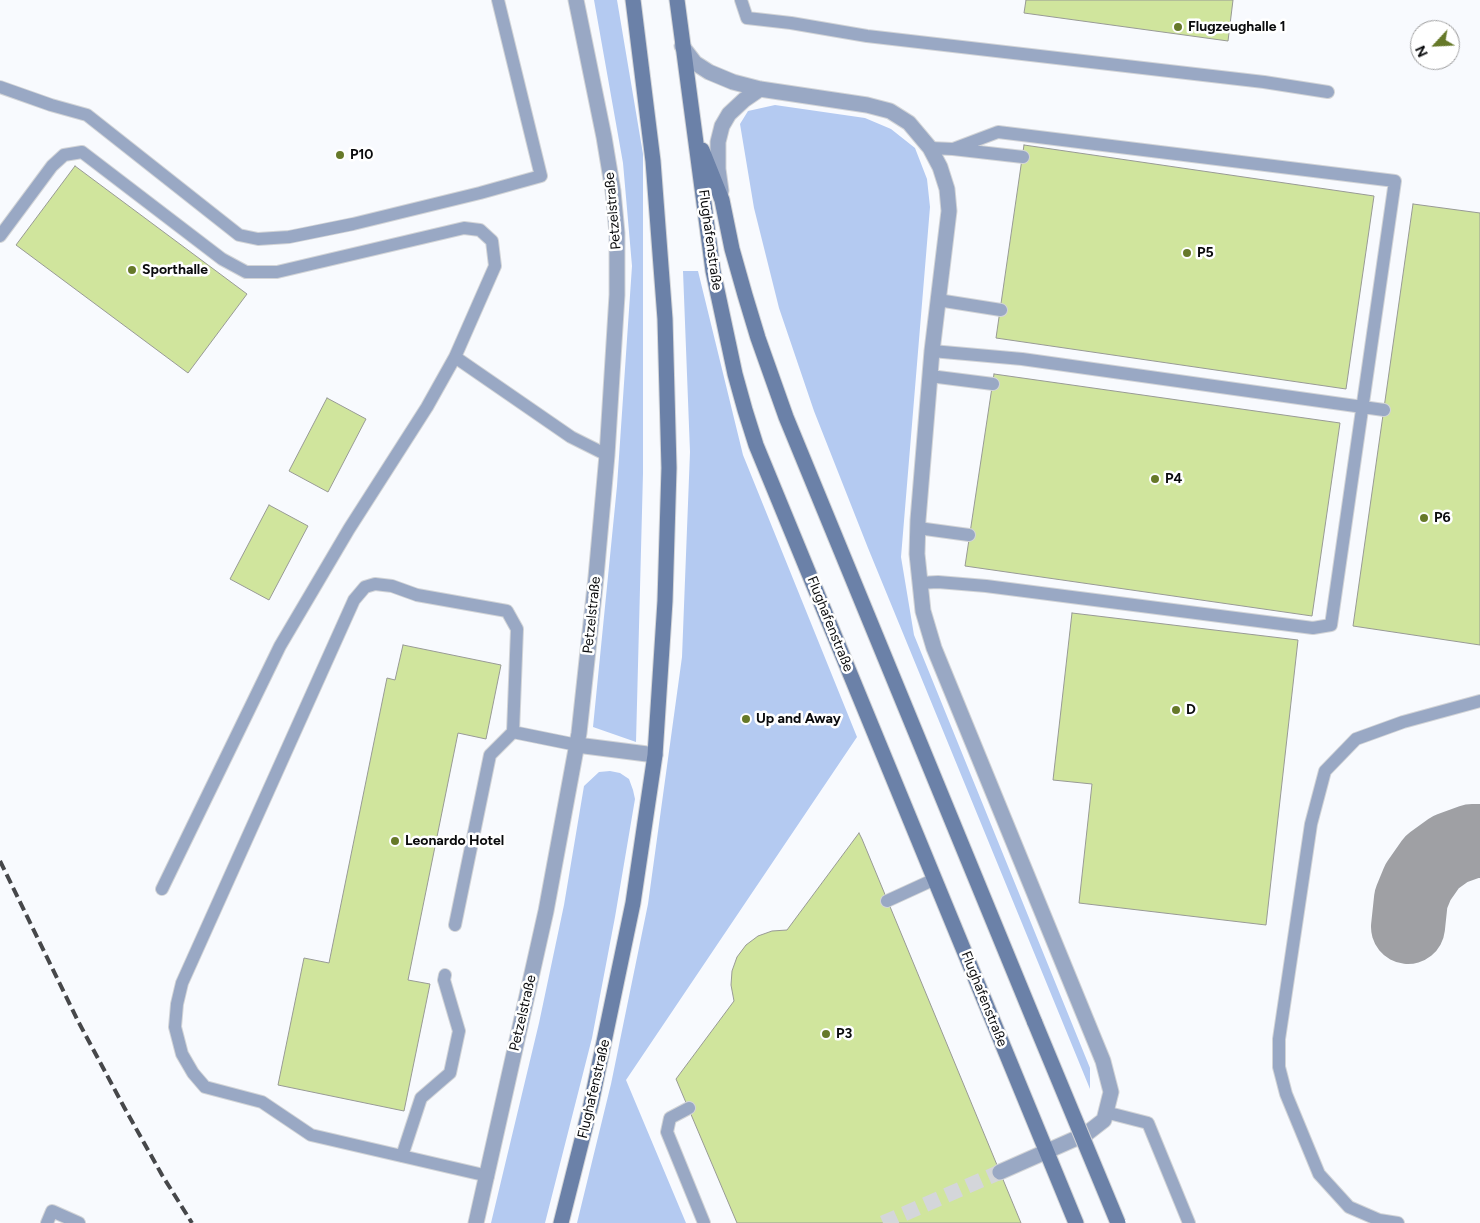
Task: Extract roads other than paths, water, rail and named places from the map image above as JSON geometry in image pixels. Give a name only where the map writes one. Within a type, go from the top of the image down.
[{"type":"main road","name":"Flughafenstraße","points":[[561,1223],[589,1113],[633,903],[655,755],[668,538],[668,388],[660,235],[646,98],[633,0]]},
{"type":"main road","name":"Flughafenstraße","points":[[677,0],[713,271],[733,365],[756,445],[1076,1223]]},
{"type":"main road","name":"Flughafenstraße","points":[[694,128],[722,200],[732,249],[761,347],[786,418],[1118,1223]]},
{"type":"street","name":"Petzelstraße","points":[[476,1223],[546,910],[577,745],[596,577],[607,455],[616,295],[617,233],[614,191],[576,0]]},
{"type":"street","points":[[682,46],[695,63],[709,72],[733,82],[760,89],[867,105],[890,111],[908,123],[930,148],[940,167],[949,211],[932,351],[918,528],[917,554],[923,611],[934,648],[1103,1061],[1110,1092],[1104,1120],[1086,1134],[1000,1172]]},
{"type":"street","points":[[722,200],[718,169],[718,142],[722,126],[729,114],[760,89]]},
{"type":"street","points":[[577,745],[655,755]]},
{"type":"lane","points":[[0,87],[51,105],[87,115],[239,235],[258,239],[289,237],[353,224],[541,176],[498,0]]},
{"type":"lane","points":[[742,0],[747,18],[791,23],[867,36],[1264,82],[1328,92]]},
{"type":"lane","points":[[919,583],[938,582],[986,586],[1313,628],[1331,625],[1395,181],[998,132],[953,149]]},
{"type":"lane","points":[[930,148],[1023,157]]},
{"type":"lane","points":[[0,236],[52,166],[64,155],[82,152],[222,259],[246,272],[277,272],[464,228],[480,230],[492,241],[495,266],[454,357],[427,407],[390,462],[280,646],[162,889]]},
{"type":"lane","points":[[938,300],[1001,310]]},
{"type":"lane","points":[[932,351],[1022,359],[1384,410]]},
{"type":"lane","points":[[454,357],[571,437],[607,455]]},
{"type":"lane","points":[[930,376],[993,384]]},
{"type":"lane","points":[[918,528],[969,535]]},
{"type":"lane","points":[[455,925],[490,755],[512,732],[517,629],[507,611],[417,595],[392,586],[375,584],[365,587],[354,600],[186,974],[179,997],[175,1027],[182,1054],[192,1073],[204,1087],[262,1102],[312,1134],[488,1176]]},
{"type":"lane","points":[[1398,1223],[1379,1220],[1349,1207],[1319,1174],[1286,1094],[1279,1066],[1279,1039],[1311,824],[1325,771],[1356,740],[1403,722],[1480,701]]},
{"type":"lane","points":[[512,732],[577,745]]},
{"type":"lane","points":[[888,901],[935,879]]},
{"type":"lane","points":[[402,1156],[421,1098],[450,1073],[460,1031],[444,980],[445,975]]},
{"type":"lane","points":[[689,1108],[670,1118],[667,1132],[704,1223]]},
{"type":"lane","points":[[1106,1112],[1148,1123],[1189,1223]]},
{"type":"lane","points":[[47,1223],[52,1211],[79,1223]]},
{"type":"tunnel","points":[[883,1223],[1000,1172]]},
{"type":"railway","points":[[0,861],[78,1021],[162,1175],[192,1223]]},
{"type":"place","name":"Flugzeughalle 1","points":[[1178,27]]},
{"type":"place","name":"P10","points":[[340,155]]},
{"type":"place","name":"P5","points":[[1187,253]]},
{"type":"place","name":"Sporthalle","points":[[132,270]]},
{"type":"place","name":"P4","points":[[1155,479]]},
{"type":"place","name":"P6","points":[[1424,518]]},
{"type":"place","name":"D","points":[[1176,710]]},
{"type":"place","name":"Up and Away","points":[[746,719]]},
{"type":"place","name":"Leonardo Hotel","points":[[395,841]]},
{"type":"place","name":"P3","points":[[826,1034]]}]
